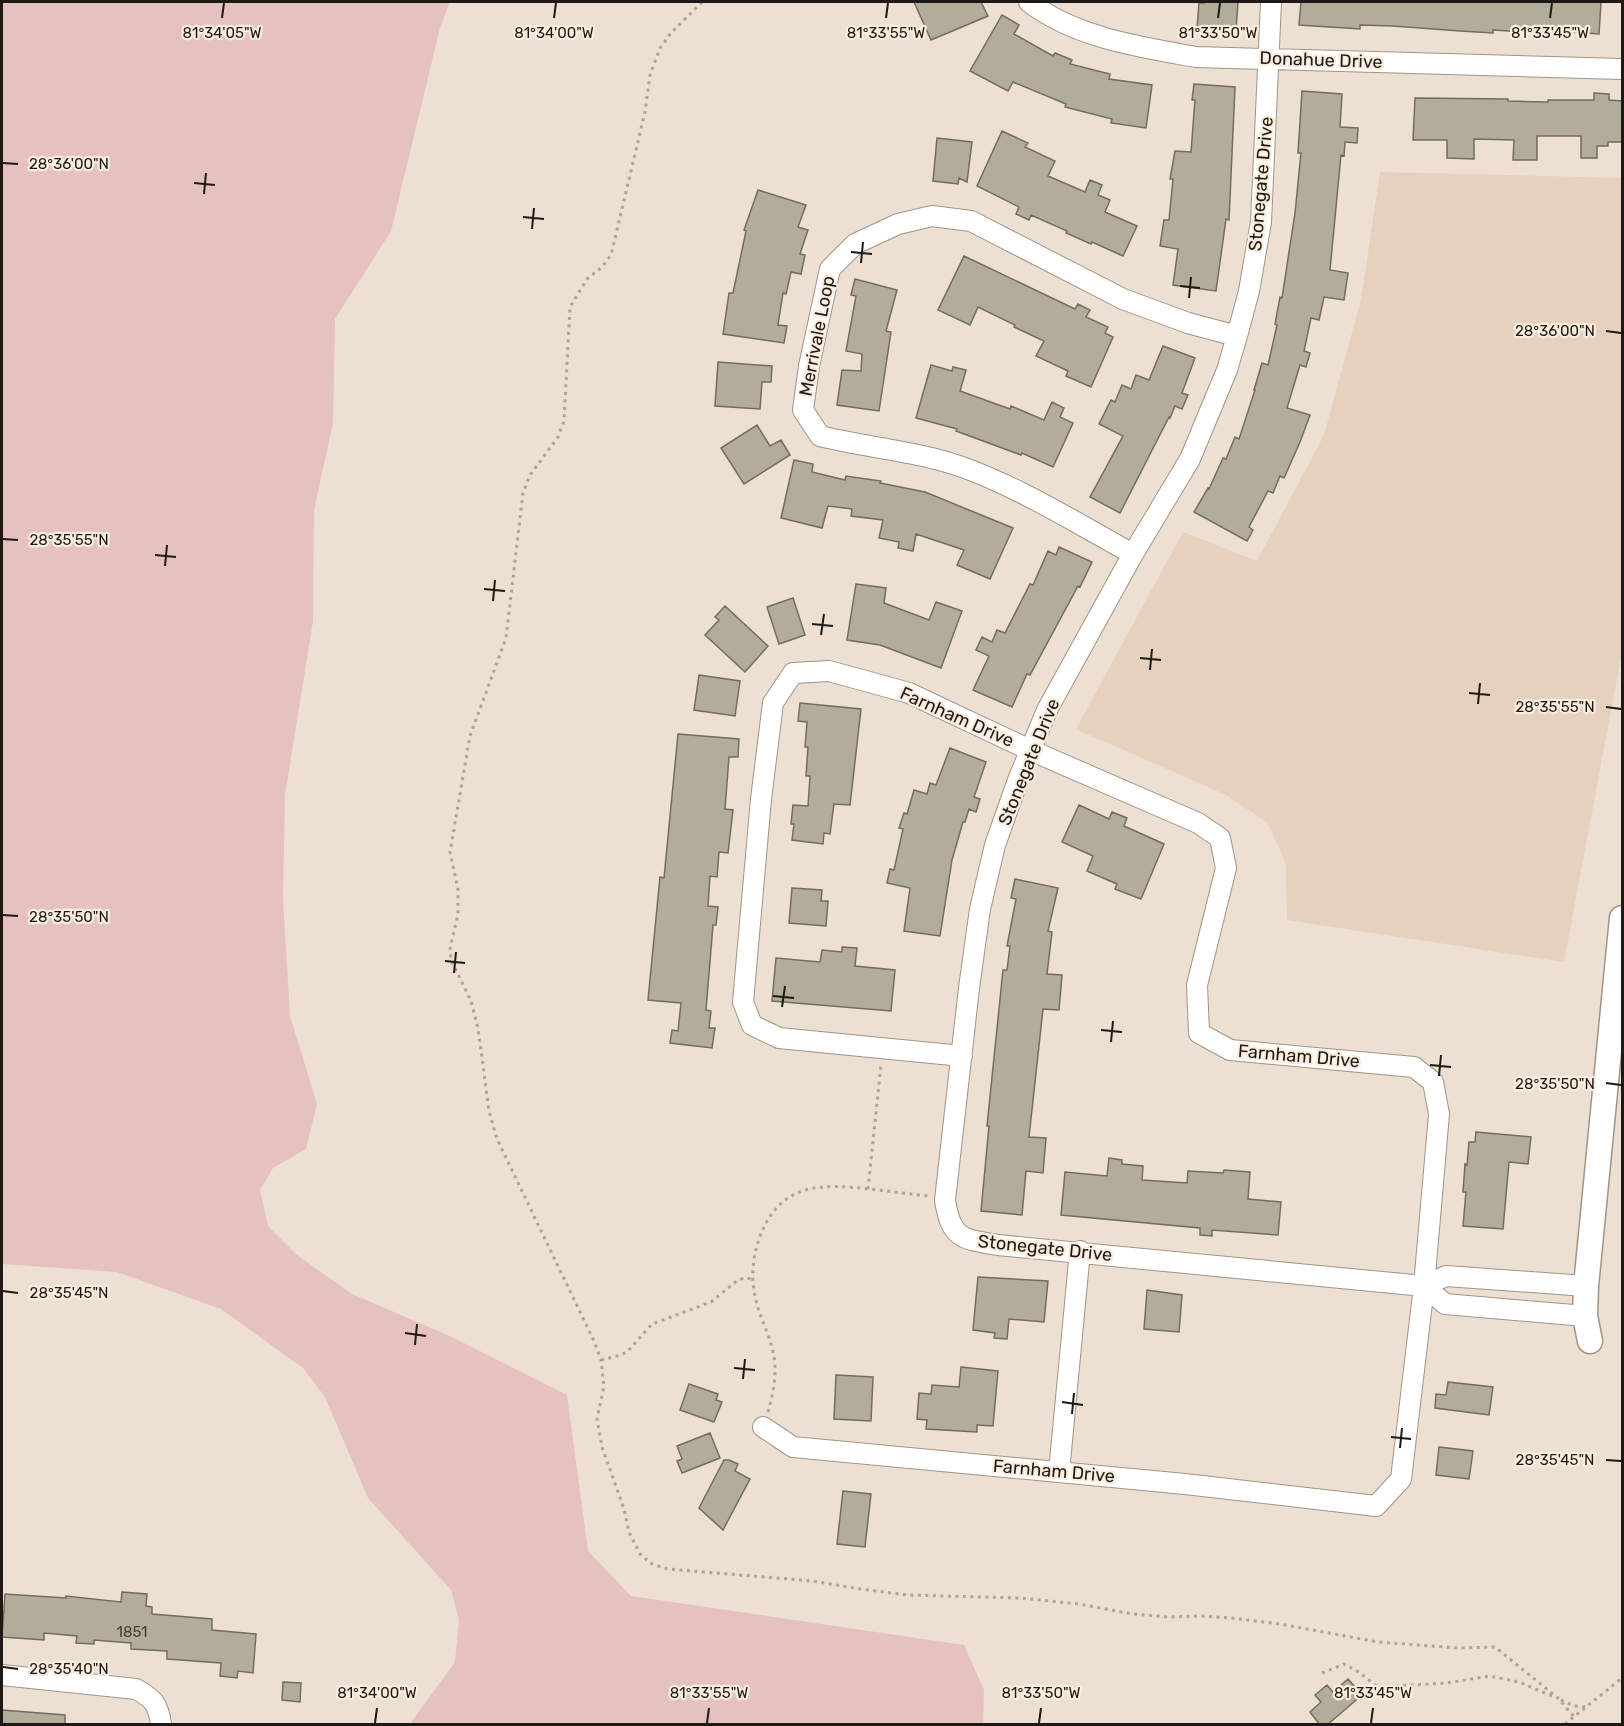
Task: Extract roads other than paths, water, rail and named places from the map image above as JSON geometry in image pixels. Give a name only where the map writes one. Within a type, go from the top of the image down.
[{"type":"street","name":"Donahue Drive","points":[[1029,2],[1078,29],[1135,46],[1197,57],[1623,69]]},
{"type":"street","name":"Stonegate Drive","points":[[1271,2],[1261,222],[1249,291],[1227,370],[1190,459],[1133,554],[1047,710],[995,845],[980,909],[969,988],[945,1198],[948,1223],[965,1240],[1424,1286],[1446,1276],[1586,1286]]},
{"type":"street","name":"Merrivale Loop","points":[[1133,554],[1031,498],[963,468],[911,454],[820,436],[803,410],[809,366],[830,269],[855,244],[898,224],[932,216],[971,221],[1123,299],[1188,323],[1237,336]]},
{"type":"street","name":"Farnham Drive","points":[[763,1427],[793,1447],[1059,1472],[1376,1506],[1401,1479],[1424,1286],[1439,1114],[1433,1082],[1414,1067],[1230,1050],[1199,1033],[1197,985],[1226,868],[1221,838],[1198,823],[1030,750],[909,693],[829,671],[793,674],[773,703],[761,799],[743,1002],[752,1025],[779,1038],[962,1056]]},
{"type":"street","points":[[1590,1341],[1584,1316],[1586,1286],[1623,918]]},
{"type":"street","points":[[1059,1472],[1080,1251]]},
{"type":"street","points":[[1424,1286],[1445,1304],[1584,1316]]},
{"type":"street","points":[[2,1675],[136,1689],[152,1698],[158,1709],[161,1725]]}]
